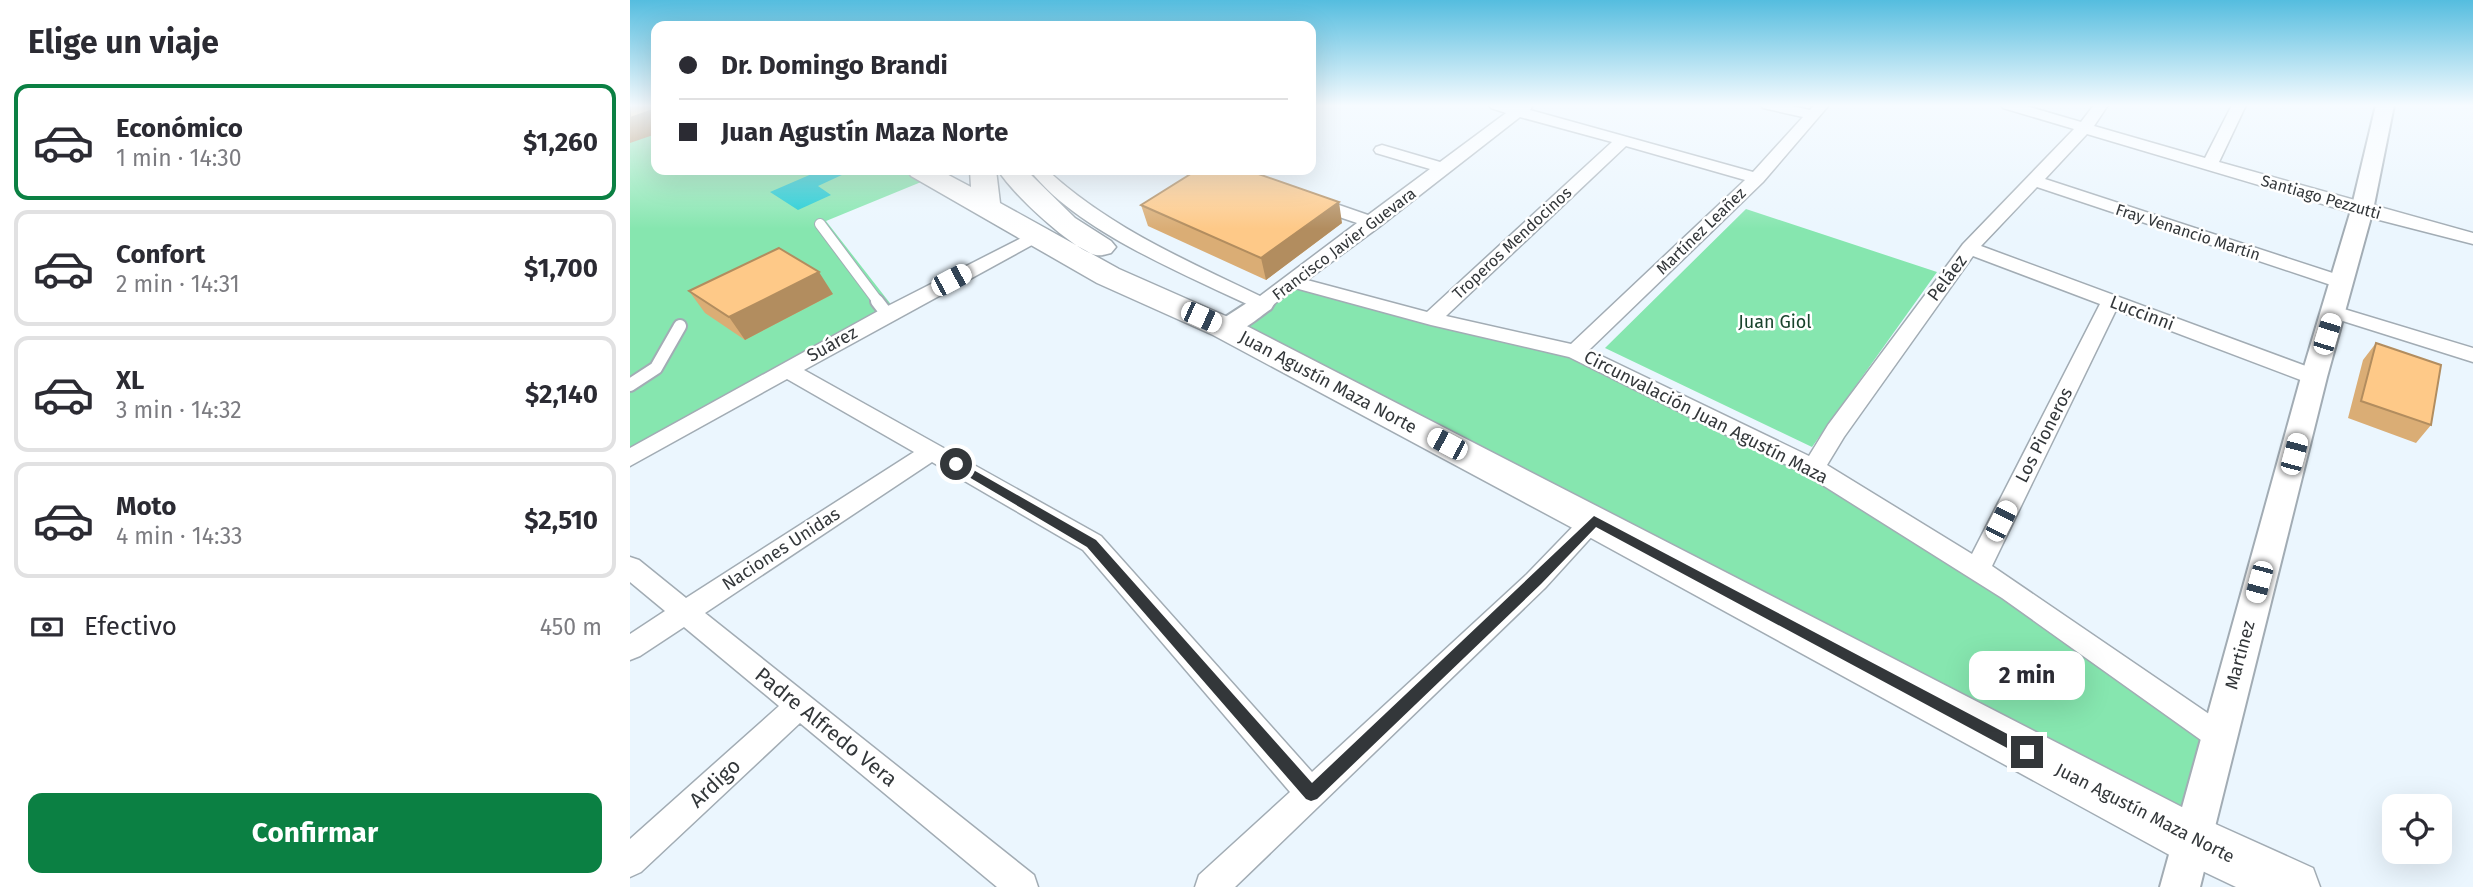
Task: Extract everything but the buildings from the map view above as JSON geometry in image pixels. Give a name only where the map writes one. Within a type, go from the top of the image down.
[{"type":"main road","name":"Juan Agustín Maza Norte","points":[[929,175],[1108,275],[1225,328],[1594,521],[2187,864],[2294,887]]},
{"type":"main road","points":[[984,175],[986,205]]},
{"type":"main road","points":[[1016,175],[1065,223],[1225,328]]},
{"type":"street","name":"Francisco Javier Guevara","points":[[1225,328],[1294,282],[1472,146]]},
{"type":"street","name":"Troperos Mendocinos","points":[[1431,319],[1616,146]]},
{"type":"street","points":[[1646,146],[1757,178]]},
{"type":"street","name":"Martínez Leañez","points":[[1574,352],[1757,178],[1785,146]]},
{"type":"street","name":"Peláez","points":[[1812,468],[1843,420],[1969,248],[2067,146]]},
{"type":"street","name":"Santiago Pezzutti","points":[[2153,146],[2473,239]]},
{"type":"street","points":[[2210,164],[2219,146]]},
{"type":"street","name":"Martinez","points":[[2187,864],[2218,736],[2362,209],[2376,146]]},
{"type":"street","points":[[1382,150],[1444,168]]},
{"type":"street","points":[[1043,175],[1064,195],[1113,228],[1262,304]]},
{"type":"street","name":"Fray Venancio Martín","points":[[2034,181],[2341,282]]},
{"type":"street","points":[[1296,196],[1373,223]]},
{"type":"street","name":"Suárez","points":[[630,458],[887,314],[1037,235]]},
{"type":"street","name":"Luccinni","points":[[1969,248],[2314,377]]},
{"type":"street","name":"Circunvalación Juan Agustín Maza","points":[[1294,282],[1431,319],[1574,352],[1812,468],[1977,570],[2218,736]]},
{"type":"street","name":"Los Pioneros","points":[[1977,570],[2111,301]]},
{"type":"street","points":[[2334,312],[2473,355]]},
{"type":"street","points":[[788,370],[1091,543],[1311,794]]},
{"type":"street","name":"Naciones Unidas","points":[[630,648],[932,451]]},
{"type":"street","points":[[1211,887],[1536,581],[1594,521]]},
{"type":"street","name":"Padre Alfredo Vera","points":[[630,567],[1022,887]]},
{"type":"street","name":"Ardigo","points":[[630,861],[800,705]]},
{"type":"lane","points":[[820,223],[887,314]]},
{"type":"lane","points":[[630,385],[656,368],[680,326]]},
{"type":"green space","points":[[630,146],[651,146],[651,175],[916,175],[926,180],[826,221],[893,307],[630,451]]},
{"type":"green space","name":"Juan Giol","points":[[1746,209],[1937,272],[1812,447],[1605,348]]},
{"type":"green space","points":[[1294,282],[1575,352],[1812,468],[2218,736],[2193,840],[1225,328]]},
{"type":"water","points":[[809,175],[842,175],[818,186],[831,195],[798,210],[770,192]]},
{"type":"route","points":[[956,464],[1091,543],[1311,794],[1536,581],[1594,521],[2027,752]]}]
